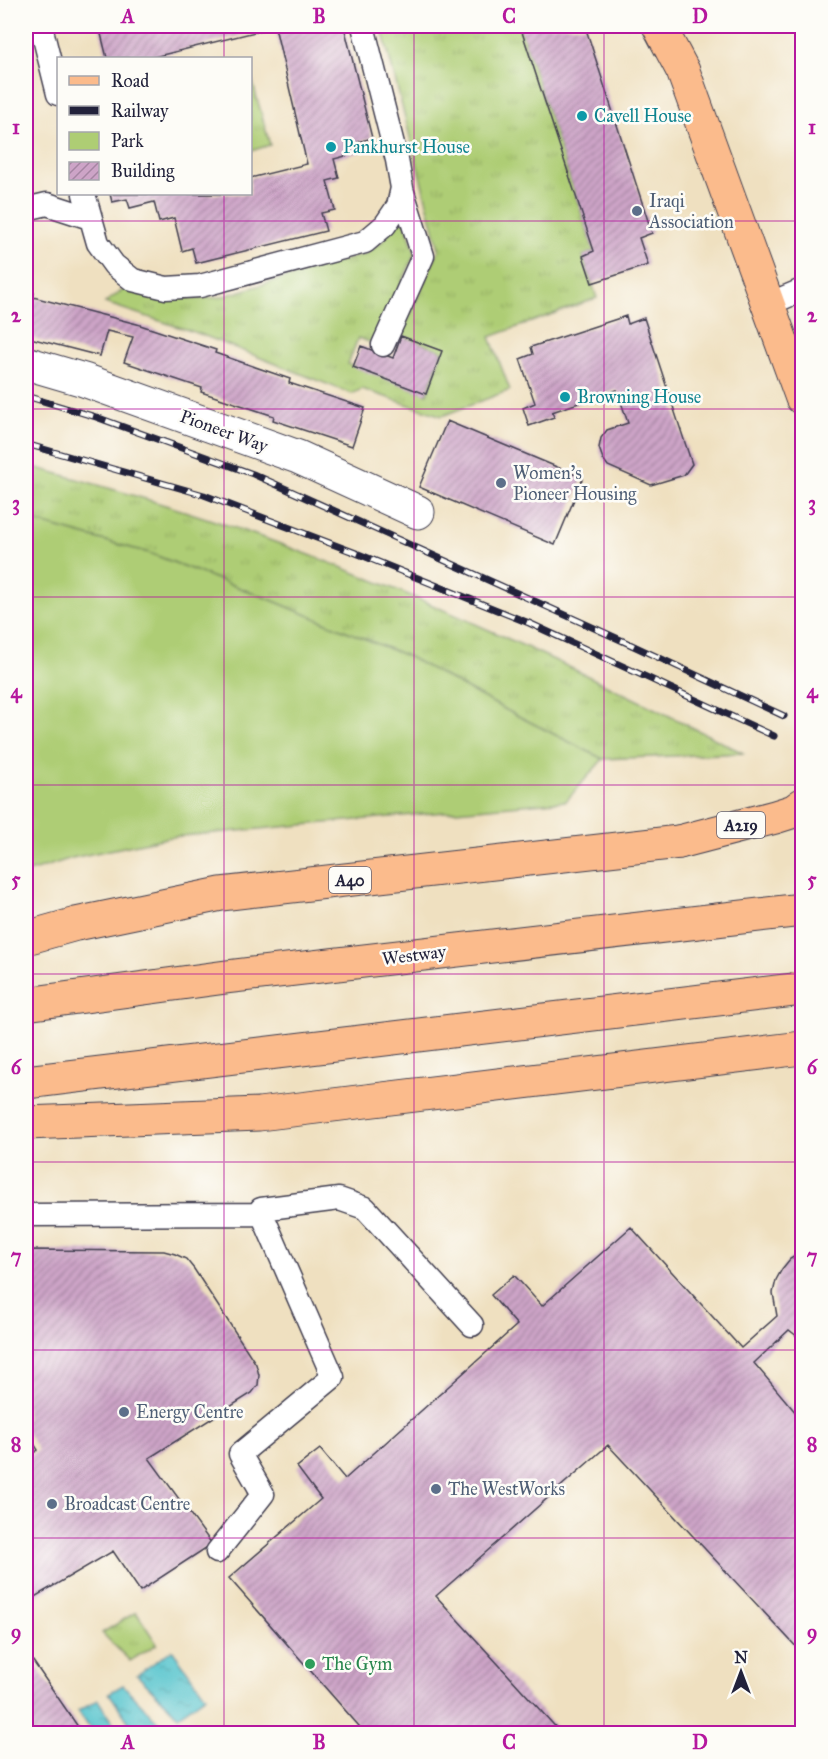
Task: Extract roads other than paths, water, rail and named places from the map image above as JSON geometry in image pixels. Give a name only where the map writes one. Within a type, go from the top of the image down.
[{"type":"main road","points":[[659,26],[683,71],[802,398]]},
{"type":"main road","name":"A219","points":[[679,842],[775,817],[794,811],[802,805]]},
{"type":"main road","name":"A40","points":[[26,938],[76,924],[221,894],[679,842],[802,832]]},
{"type":"main road","name":"Westway","points":[[26,1004],[226,977],[802,910]]},
{"type":"main road","points":[[26,1082],[235,1055],[802,989]]},
{"type":"main road","points":[[26,1123],[259,1114],[802,1048]]},
{"type":"street","name":"Pioneer Way","points":[[26,363],[84,380],[298,458],[418,512]]},
{"type":"lane","points":[[41,26],[57,90]]},
{"type":"lane","points":[[363,26],[402,188],[423,256],[383,345]]},
{"type":"lane","points":[[84,195],[98,243],[114,265],[134,280],[166,288],[200,286],[365,242],[385,225],[398,206],[402,188]]},
{"type":"lane","points":[[26,209],[47,204],[90,218]]},
{"type":"lane","points":[[769,304],[802,290]]},
{"type":"lane","points":[[217,1552],[263,1494],[240,1454],[333,1377],[261,1209],[339,1199],[364,1208],[472,1324]]},
{"type":"lane","points":[[26,1215],[262,1214]]},
{"type":"water","points":[[172,1650],[206,1696],[178,1716],[137,1675]]},
{"type":"water","points":[[123,1685],[162,1726],[150,1733],[136,1733],[109,1693]]},
{"type":"water","points":[[98,1700],[119,1733],[93,1733],[78,1711]]},
{"type":"railway","points":[[26,396],[96,417],[253,474],[784,716]]},
{"type":"railway","points":[[26,444],[204,495],[356,553],[529,623],[774,736]]},
{"type":"place","name":"Cavell House","points":[[582,116]]},
{"type":"place","name":"Pankhurst House","points":[[331,147]]},
{"type":"place","name":"Iraqi Association","points":[[637,211]]},
{"type":"place","name":"Browning House","points":[[565,397]]},
{"type":"place","name":"Women's Pioneer Housing","points":[[501,483]]},
{"type":"place","name":"Energy Centre","points":[[124,1412]]},
{"type":"place","name":"The WestWorks","points":[[436,1489]]},
{"type":"place","name":"Broadcast Centre","points":[[52,1504]]},
{"type":"place","name":"The Gym","points":[[310,1664]]}]
